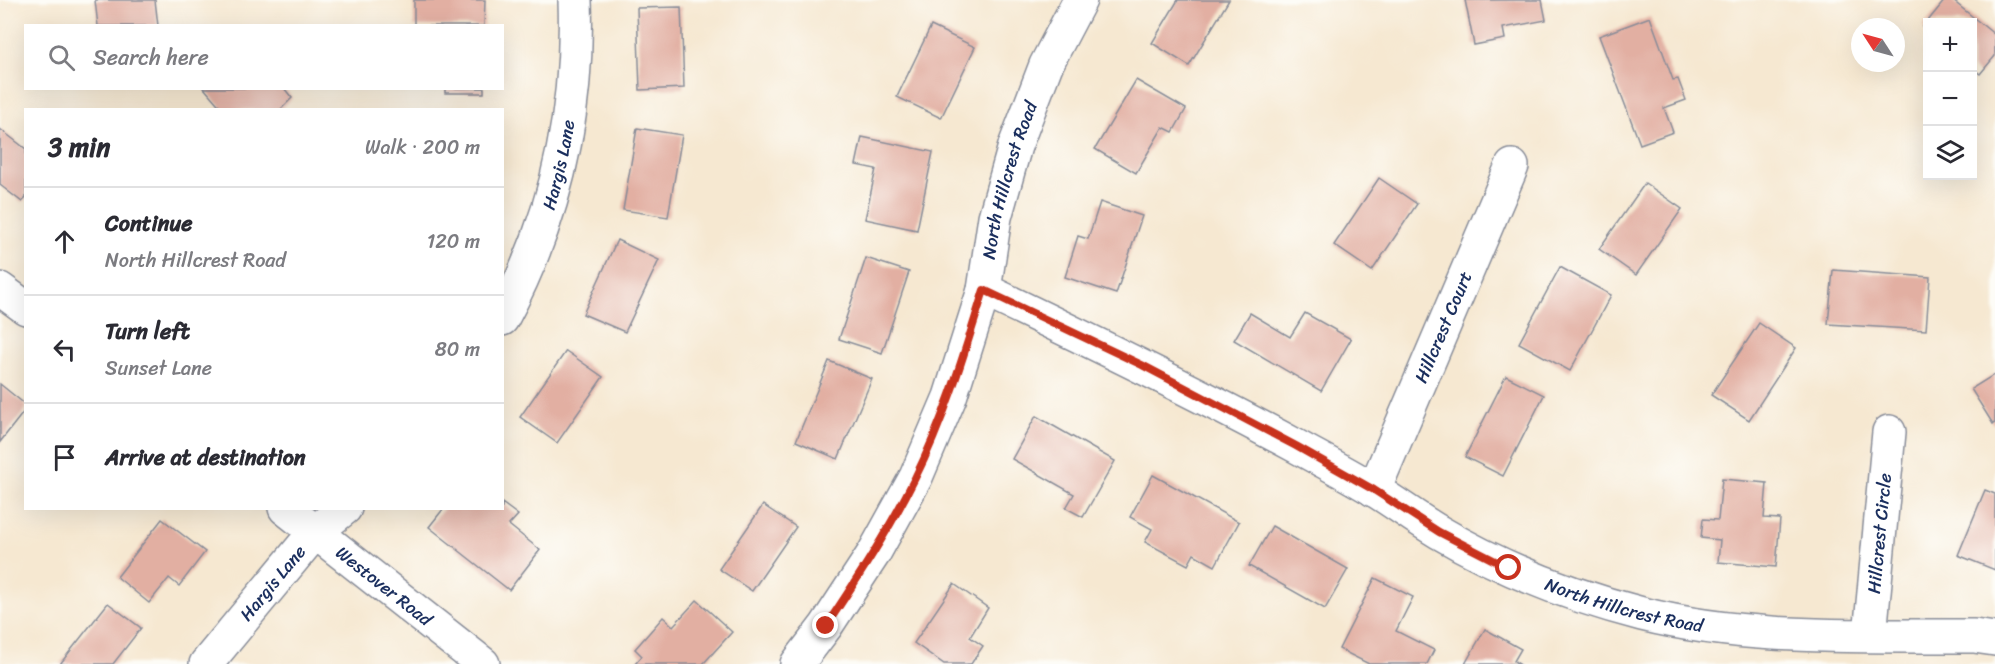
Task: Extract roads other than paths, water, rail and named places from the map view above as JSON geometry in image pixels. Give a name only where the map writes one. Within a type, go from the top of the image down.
[{"type":"street","name":"Hargis Lane","points":[[504,316],[518,291],[543,231],[560,169],[573,95],[577,41],[575,0]]},
{"type":"street","name":"North Hillcrest Road","points":[[1080,0],[1046,65],[1015,146],[996,217],[984,290],[1142,365],[1374,490],[1439,532],[1509,568],[1580,595],[1644,614],[1721,628],[1798,634],[1974,636],[1995,639]]},
{"type":"street","name":"Hillcrest Court","points":[[1374,490],[1512,166]]},
{"type":"street","points":[[0,289],[24,307]]},
{"type":"street","points":[[796,664],[826,626],[874,554],[916,477],[950,397],[984,290]]},
{"type":"street","name":"Hillcrest Circle","points":[[1870,635],[1889,432]]},
{"type":"street","name":"Westover Road","points":[[288,510],[483,664]]},
{"type":"street","name":"Hargis Lane","points":[[206,664],[315,532],[342,510]]}]
